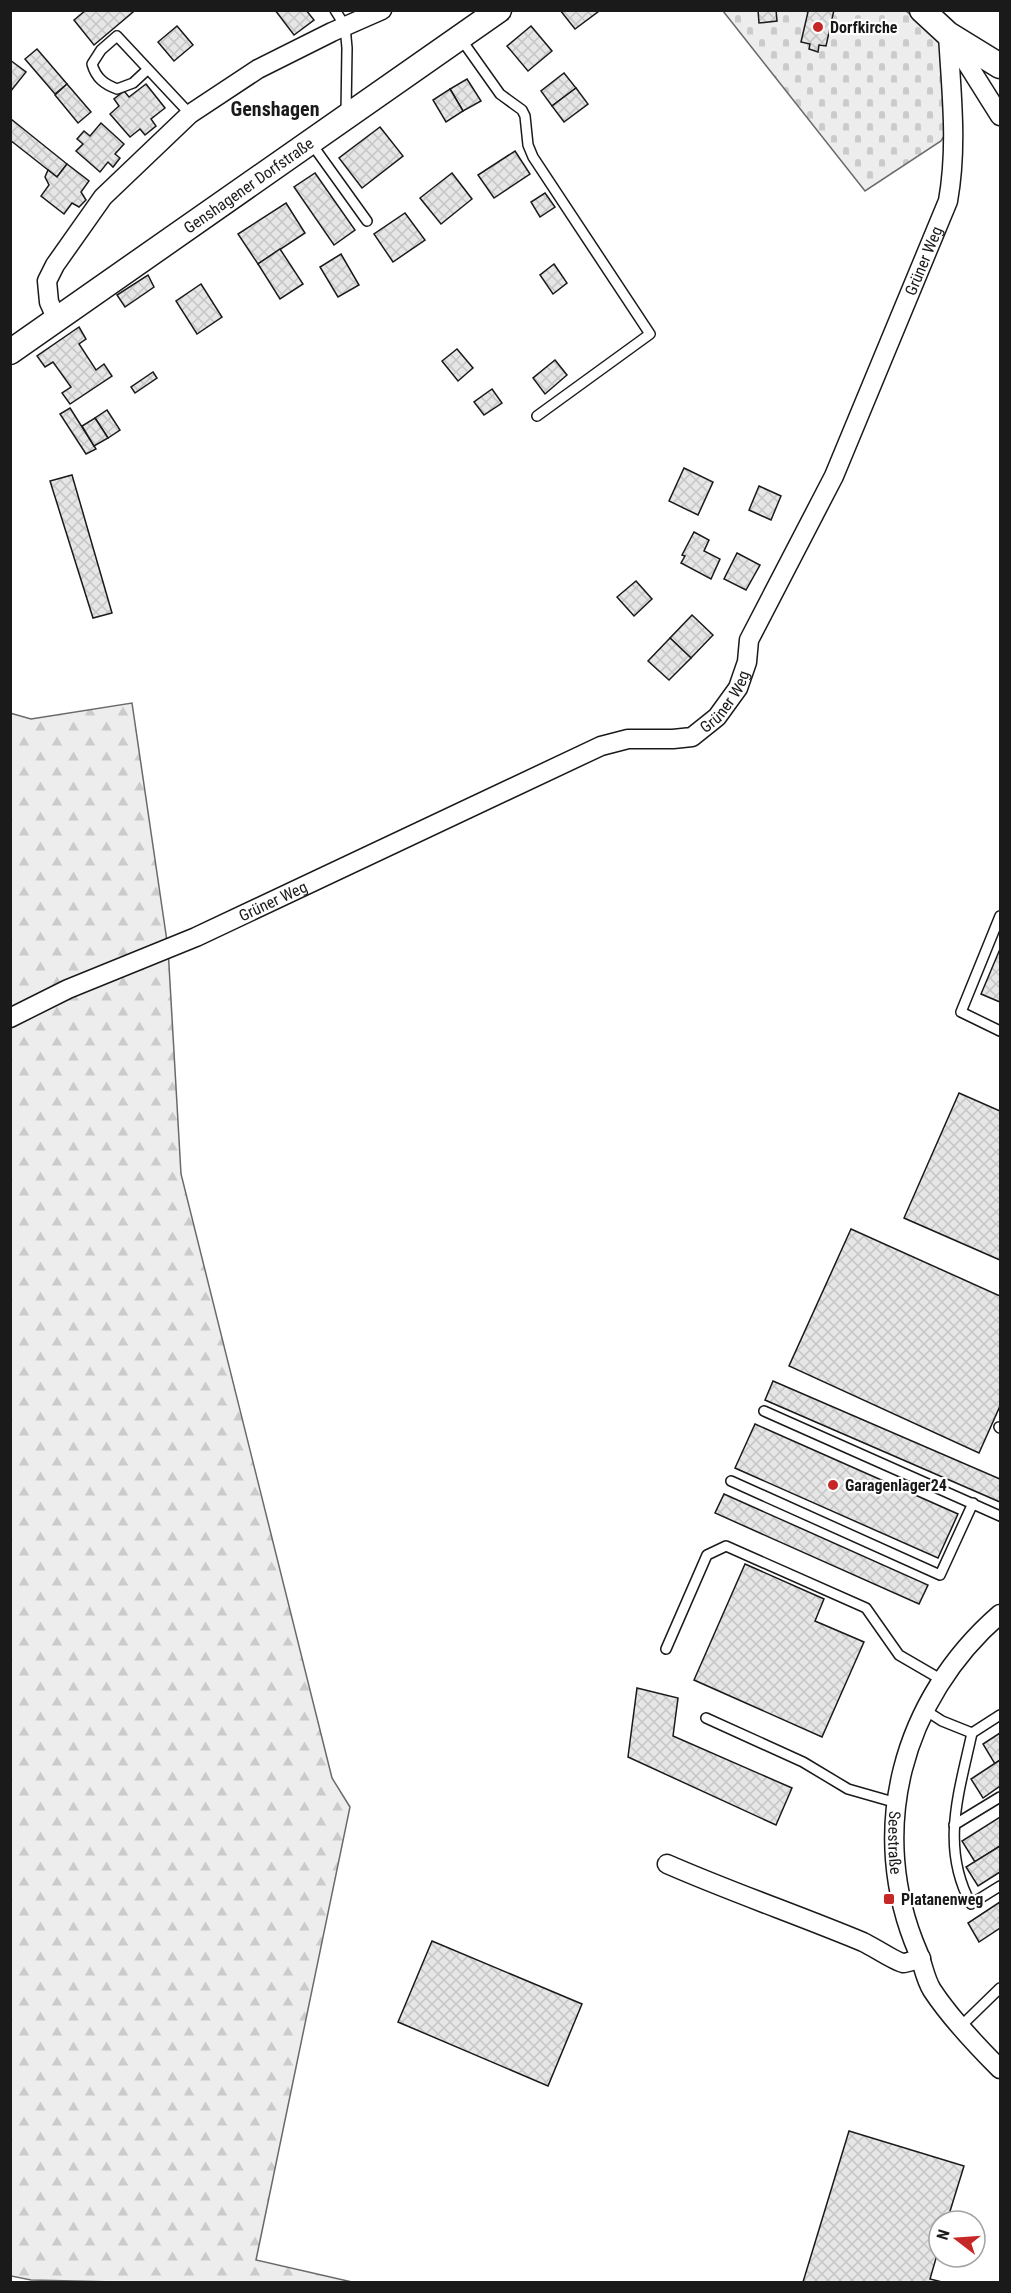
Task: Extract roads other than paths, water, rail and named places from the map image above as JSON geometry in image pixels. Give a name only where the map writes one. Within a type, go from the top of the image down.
[{"type":"street","points":[[57,320],[49,302],[47,281],[55,265],[103,197],[190,114],[258,69],[382,10]]},
{"type":"street","name":"Genshagener Dorfstraße","points":[[10,352],[310,141],[461,39],[499,10]]},
{"type":"street","points":[[925,11],[948,34],[1000,116]]},
{"type":"street","points":[[948,34],[1000,66]]},
{"type":"street","name":"Grüner Weg","points":[[10,1018],[68,989],[196,937],[601,746],[628,739],[674,740],[692,737],[717,717],[738,688],[747,662],[749,640],[834,476],[948,201],[953,172],[954,137],[948,34]]},
{"type":"street","name":"Seestraße","points":[[1000,1614],[942,1680],[908,1746],[897,1803],[894,1848],[899,1894],[906,1924],[931,1989],[1000,2069]]},
{"type":"street","points":[[667,1864],[724,1889],[795,1914],[868,1944],[903,1963],[921,1958]]},
{"type":"lane","points":[[334,10],[345,26],[346,117]]},
{"type":"lane","points":[[147,70],[133,83],[117,89],[106,85],[95,74],[92,64],[101,50],[117,36],[190,114]]},
{"type":"lane","points":[[461,39],[500,94],[522,110],[533,157],[650,334],[537,416]]},
{"type":"lane","points":[[310,141],[367,221]]},
{"type":"lane","points":[[1000,916],[961,1012],[1000,1030]]},
{"type":"lane","points":[[764,1411],[1000,1516]]},
{"type":"lane","points":[[731,1481],[940,1575],[973,1503]]},
{"type":"lane","points":[[666,1649],[707,1555],[726,1546],[866,1608],[898,1655],[942,1680]]},
{"type":"lane","points":[[925,1710],[942,1722],[972,1733]]},
{"type":"lane","points":[[1000,1715],[972,1733],[952,1841],[961,1884],[972,1904],[1000,1886]]},
{"type":"lane","points":[[706,1718],[803,1762],[848,1789],[897,1803]]},
{"type":"lane","points":[[954,1825],[1000,1797]]},
{"type":"lane","points":[[961,2026],[999,1993]]},
{"type":"place","name":"Dorfkirche","points":[[818,27]]},
{"type":"place","name":"Garagenlager24","points":[[833,1485]]},
{"type":"place","name":"Platanenweg","points":[[889,1899]]},
{"type":"district","name":"Genshagen","points":[[275,109]]}]
